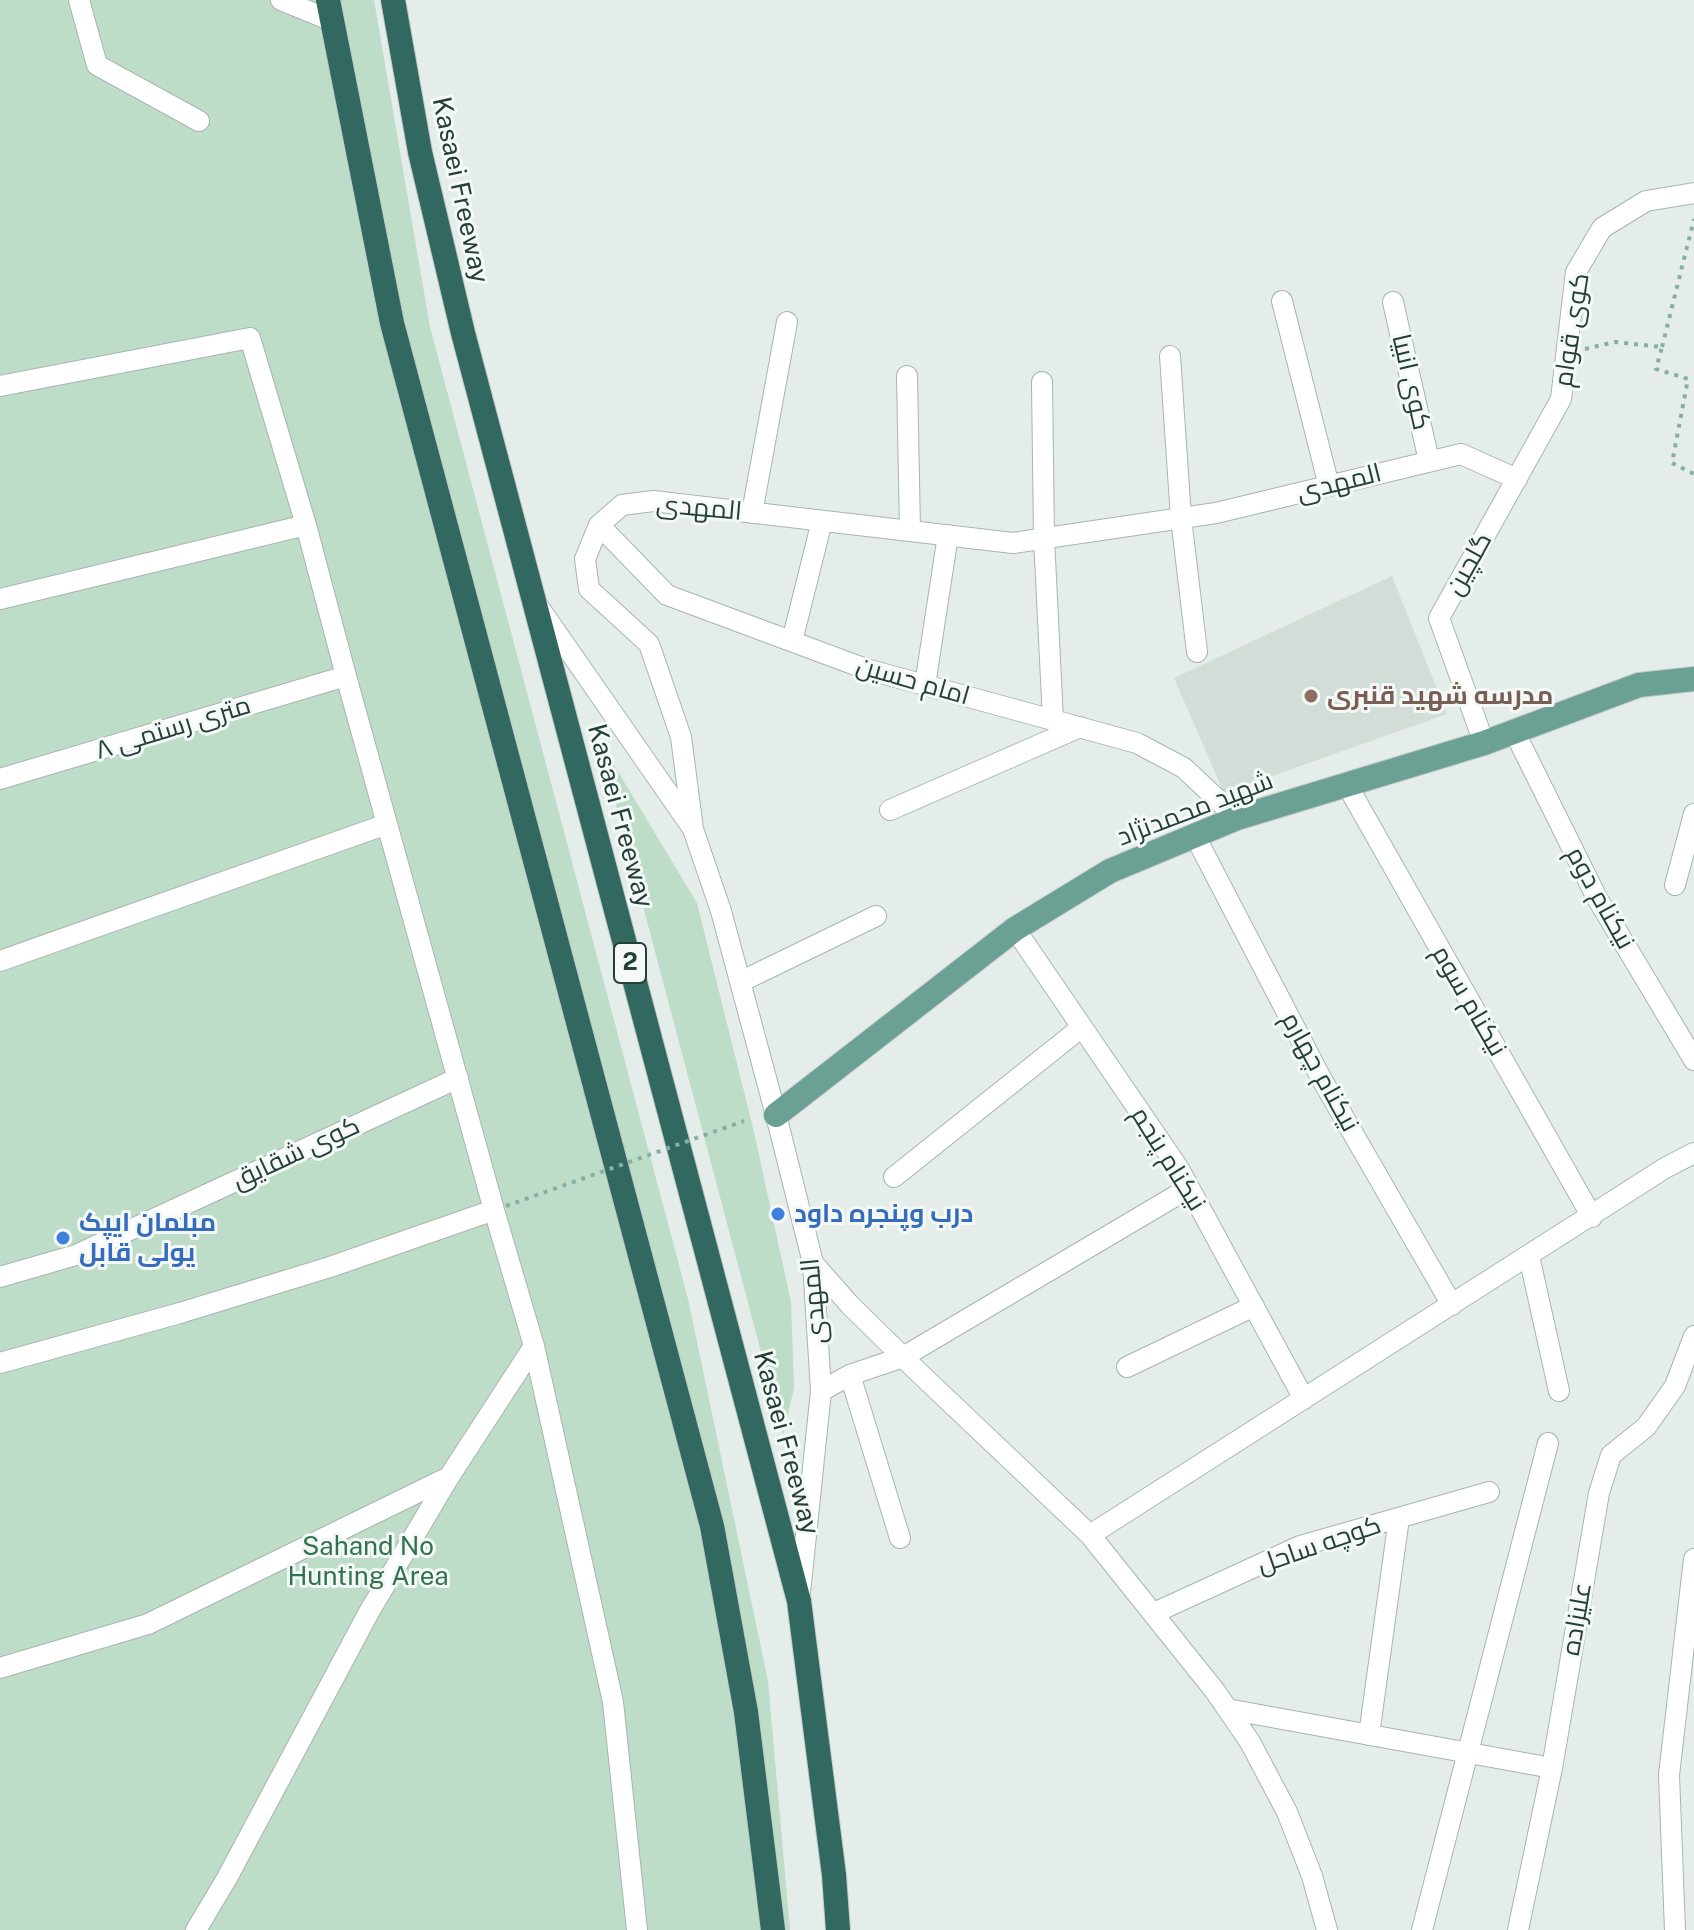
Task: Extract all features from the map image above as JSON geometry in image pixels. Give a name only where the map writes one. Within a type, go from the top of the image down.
[{"type":"highway","name":"Kasaei Freeway","points":[[393,0],[427,182],[463,333],[799,1601],[834,1875],[838,1930]]},
{"type":"highway","points":[[329,10],[392,323],[712,1526],[746,1712],[773,1930]]},
{"type":"main road","name":"شهید محمدنژاد","points":[[776,1115],[1015,929],[1110,871],[1237,818],[1484,743],[1639,685],[1694,679]]},
{"type":"street","points":[[79,0],[97,65],[199,121]]},
{"type":"street","points":[[281,0],[329,10]]},
{"type":"street","name":"کوی قوام","points":[[1517,479],[1561,399],[1576,272],[1602,228],[1646,201],[1694,193]]},
{"type":"street","points":[[1282,301],[1329,486]]},
{"type":"street","name":"کوی انبیا","points":[[1393,302],[1429,461]]},
{"type":"street","points":[[752,513],[787,322]]},
{"type":"street","points":[[0,386],[250,338],[306,525],[458,1078],[500,1208],[534,1346],[613,1702],[637,1930]]},
{"type":"street","points":[[1170,356],[1181,518],[1197,652]]},
{"type":"street","points":[[907,376],[910,531]]},
{"type":"street","points":[[1042,382],[1044,538],[1053,720]]},
{"type":"street","name":"المهدی","points":[[799,1601],[821,1391],[813,1263],[721,911],[693,829],[681,737],[649,644],[589,589],[585,559],[599,525],[622,505],[653,501],[1013,543],[1216,513],[1461,454],[1517,479]]},
{"type":"street","name":"گلچین","points":[[1484,743],[1439,618],[1517,479]]},
{"type":"street","points":[[792,641],[822,521]]},
{"type":"street","points":[[0,599],[306,525]]},
{"type":"street","name":"امام حسین","points":[[599,525],[667,595],[866,669],[1137,743],[1184,768],[1237,818]]},
{"type":"street","points":[[925,685],[948,535]]},
{"type":"street","points":[[534,600],[693,829]]},
{"type":"street","name":"۸ متری رستمی","points":[[0,779],[346,676]]},
{"type":"street","points":[[890,810],[1080,727]]},
{"type":"street","name":"نیکنام دوم","points":[[1514,731],[1597,898],[1694,1060]]},
{"type":"street","name":"نیکنام سوم","points":[[1347,785],[1592,1217]]},
{"type":"street","points":[[1675,885],[1694,814]]},
{"type":"street","points":[[0,961],[387,824]]},
{"type":"street","name":"نیکنام چهارم","points":[[1195,836],[1321,1078],[1452,1305]]},
{"type":"street","points":[[740,982],[876,916]]},
{"type":"street","name":"نیکنام پنجم","points":[[1015,929],[1189,1188],[1304,1399]]},
{"type":"street","points":[[894,1177],[1082,1027]]},
{"type":"street","name":"کوی شقایق","points":[[0,1277],[76,1255],[458,1078]]},
{"type":"street","points":[[1090,1535],[1665,1168],[1694,1153]]},
{"type":"street","points":[[821,1391],[850,1375],[903,1357],[1189,1188]]},
{"type":"street","points":[[0,1363],[330,1267],[500,1208]]},
{"type":"street","points":[[1529,1256],[1559,1391]]},
{"type":"street","points":[[813,1263],[850,1305],[1090,1535],[1154,1613],[1250,1742],[1287,1812],[1312,1876],[1327,1930]]},
{"type":"street","points":[[1127,1367],[1254,1306]]},
{"type":"street","name":"علیزاده","points":[[1518,1930],[1552,1768],[1599,1493],[1611,1455],[1646,1427],[1675,1386],[1694,1336]]},
{"type":"street","points":[[196,1930],[369,1612],[449,1477],[534,1346]]},
{"type":"street","points":[[850,1375],[900,1538]]},
{"type":"street","points":[[1422,1930],[1548,1443]]},
{"type":"street","points":[[0,1668],[148,1624],[449,1477]]},
{"type":"street","name":"کوچه ساحل","points":[[1154,1613],[1300,1546],[1489,1492]]},
{"type":"street","points":[[1369,1735],[1399,1518]]},
{"type":"street","points":[[1675,1930],[1669,1775],[1694,1559]]},
{"type":"street","points":[[1227,1709],[1552,1768]]},
{"type":"path","points":[[1694,219],[1656,369],[1688,379],[1672,463],[1694,474]]},
{"type":"path","points":[[1566,353],[1615,342],[1662,347]]},
{"type":"path","points":[[500,1208],[744,1121]]},
{"type":"shaded area","name":"مدرسه شهید قنبری","points":[[1392,576],[1447,714],[1224,793],[1174,678]]},
{"type":"green space","name":"Sahand No Hunting Area","points":[[0,0],[374,0],[430,327],[688,1299],[768,1681],[790,1930],[0,1930]]},
{"type":"green space","points":[[599,740],[697,903],[754,1132],[791,1302],[794,1388],[783,1435]]},
{"type":"place","name":"مدرسه شهید قنبری","points":[[1311,696]]},
{"type":"place","name":"درب وپنجره داود","points":[[778,1214]]},
{"type":"place","name":"مبلمان ایپک یولی قابل","points":[[63,1238]]}]
